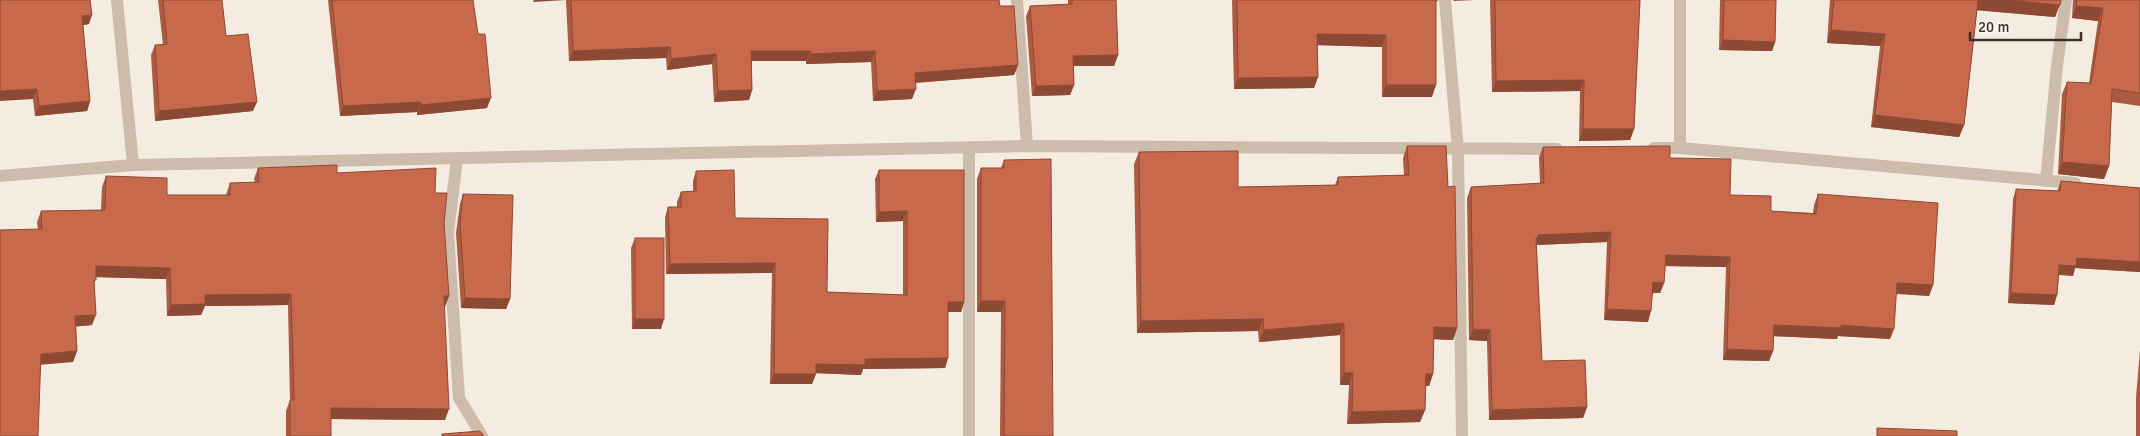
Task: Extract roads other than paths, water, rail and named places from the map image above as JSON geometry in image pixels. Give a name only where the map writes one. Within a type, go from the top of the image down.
[{"type":"street","points":[[117,0],[133,165]]},
{"type":"street","points":[[1017,0],[1028,146]]},
{"type":"street","points":[[1445,0],[1458,150],[1462,436]]},
{"type":"street","points":[[1680,0],[1680,148]]},
{"type":"street","points":[[2046,181],[2057,66],[2066,0]]},
{"type":"street","points":[[0,176],[133,165],[1028,146],[1458,150],[1574,149]]},
{"type":"street","points":[[969,148],[969,436]]},
{"type":"street","points":[[1641,148],[1680,148],[2084,184]]},
{"type":"street","points":[[457,159],[448,233],[459,398],[482,436]]}]
